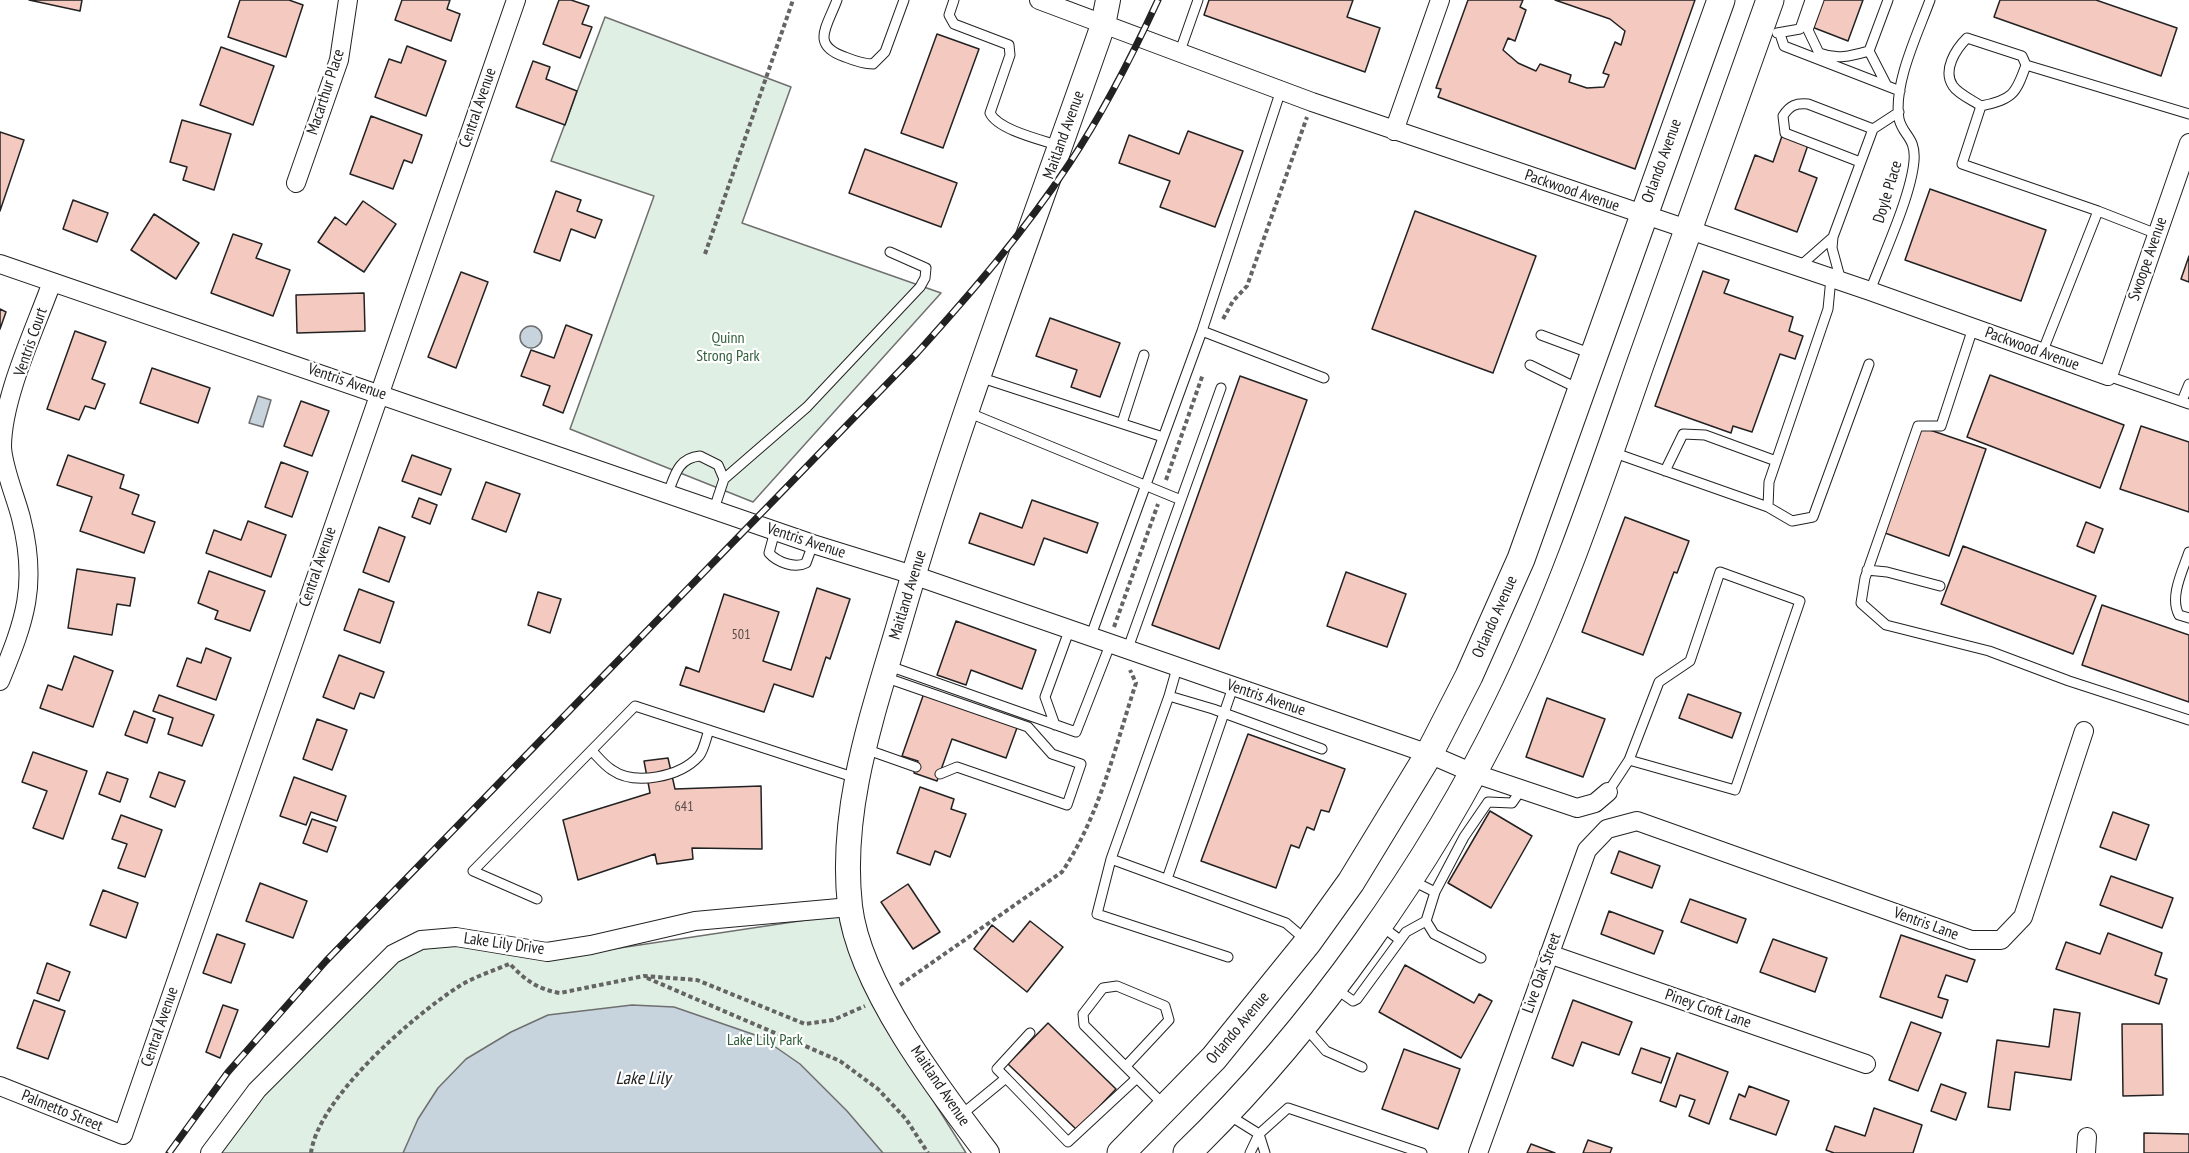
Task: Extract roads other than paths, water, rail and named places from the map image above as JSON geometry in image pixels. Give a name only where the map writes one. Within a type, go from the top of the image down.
[{"type":"main road","name":"Maitland Avenue","points":[[1103,25],[1108,0]]},
{"type":"main road","name":"Maitland Avenue","points":[[987,1153],[960,1117],[882,999],[858,942],[850,907],[849,848],[856,778],[913,575],[967,412],[1103,25],[1115,0]]},
{"type":"main road","name":"Orlando Avenue","points":[[1121,1153],[1214,1058],[1308,942],[1351,882],[1429,754],[1462,690],[1521,559],[1721,0]]},
{"type":"main road","points":[[1187,1153],[1226,1113],[1302,1024],[1474,794],[1508,707],[1566,573],[1688,229],[1770,30],[1770,0]]},
{"type":"street","name":"Macarthur Place","points":[[296,183],[339,60],[348,0]]},
{"type":"street","name":"Central Avenue","points":[[123,1135],[378,393],[516,0]]},
{"type":"street","name":"Packwood Avenue","points":[[1039,0],[1179,54],[1395,131],[1870,291],[2108,376]]},
{"type":"street","points":[[1395,131],[1440,0]]},
{"type":"street","name":"Swoope Avenue","points":[[2108,376],[2189,143]]},
{"type":"street","name":"Ventris Avenue","points":[[0,264],[813,544],[913,575],[1429,754],[1474,794],[1521,790],[1577,808],[1595,803],[1608,792]]},
{"type":"street","name":"Ventris Court","points":[[0,681],[22,626],[30,581],[22,522],[2,449],[7,410],[52,282]]},
{"type":"street","name":"Ventris Lane","points":[[1637,821],[1971,940],[2001,940],[2023,918],[2084,731]]},
{"type":"street","name":"Live Oak Street","points":[[1478,1153],[1587,850],[1607,829],[1637,821]]},
{"type":"street","name":"Lake Lily Drive","points":[[210,1153],[265,1082],[393,954],[421,940],[456,937],[547,952],[591,945],[695,921],[850,907]]},
{"type":"street","name":"Piney Croft Lane","points":[[1549,954],[1866,1064]]},
{"type":"street","name":"Palmetto Street","points":[[0,1086],[123,1135]]},
{"type":"lane","points":[[837,0],[823,38],[824,45],[829,52],[864,64],[873,64],[885,52],[904,0]]},
{"type":"lane","points":[[954,0],[949,15],[954,24],[1009,45],[1010,55],[990,113],[993,119],[1004,126],[1060,146]]},
{"type":"lane","points":[[1179,54],[1198,0]]},
{"type":"lane","points":[[1770,30],[1800,29],[1810,0]]},
{"type":"lane","points":[[1819,0],[1808,30],[1819,53],[1831,57],[1849,57],[1869,51]]},
{"type":"lane","points":[[1887,86],[1869,51],[1888,0]]},
{"type":"lane","name":"Doyle Place","points":[[1870,291],[1909,186],[1914,163],[1914,145],[1900,121],[1900,91],[1930,0]]},
{"type":"lane","points":[[1770,30],[1784,46],[1900,91]]},
{"type":"lane","points":[[1967,38],[2022,56],[2026,65],[2017,90],[2001,102],[1981,106],[1953,87],[1948,71],[1957,48],[1967,38]]},
{"type":"lane","points":[[2026,65],[2189,114]]},
{"type":"lane","points":[[1090,638],[1202,331],[1281,90]]},
{"type":"lane","points":[[1860,162],[1785,133],[1783,116],[1789,107],[1798,103],[1808,104],[1873,129]]},
{"type":"lane","points":[[1981,106],[1962,164],[2157,234]]},
{"type":"lane","points":[[1768,507],[1769,482],[1836,280],[1833,237],[1873,129],[1899,112]]},
{"type":"lane","points":[[2042,353],[2098,211]]},
{"type":"lane","points":[[1799,267],[1833,237]]},
{"type":"lane","points":[[714,509],[724,478],[807,407],[920,287],[925,278],[926,268],[890,252]]},
{"type":"lane","points":[[1974,328],[1941,426],[1918,426],[1867,570],[1861,603],[1886,625],[1989,651],[2069,681],[2189,720]]},
{"type":"lane","points":[[1202,331],[1324,378]]},
{"type":"lane","points":[[1541,335],[1594,354]]},
{"type":"lane","points":[[1122,423],[1144,355]]},
{"type":"lane","points":[[1610,451],[1768,507],[1792,521],[1814,517],[1869,364]]},
{"type":"lane","points":[[1530,365],[1581,390]]},
{"type":"lane","points":[[2108,376],[2186,403],[2189,384]]},
{"type":"lane","points":[[979,377],[1163,437]]},
{"type":"lane","points":[[1127,651],[1221,388]]},
{"type":"lane","points":[[967,412],[1181,500]]},
{"type":"lane","points":[[1665,471],[1683,434],[1705,435],[1776,461]]},
{"type":"lane","points":[[668,493],[678,468],[684,460],[692,457],[710,460],[718,465],[724,478]]},
{"type":"lane","points":[[775,531],[769,553],[794,566],[806,563],[813,544]]},
{"type":"lane","points":[[2189,552],[2175,596],[2179,615],[2189,618]]},
{"type":"lane","points":[[1867,570],[1887,572],[1940,586]]},
{"type":"lane","points":[[1608,792],[1629,760],[1659,682],[1690,661],[1720,572],[1800,602],[1736,790],[1629,760]]},
{"type":"lane","points":[[1055,725],[1046,697],[1069,630]]},
{"type":"lane","points":[[885,671],[1076,732],[1110,645]]},
{"type":"lane","points":[[1177,668],[1170,696],[1111,859],[1097,914],[1228,957]]},
{"type":"lane","points":[[885,671],[1028,727],[1052,754],[1081,764],[1067,805],[957,767],[940,774]]},
{"type":"lane","points":[[1167,879],[1233,687]]},
{"type":"lane","points":[[1170,696],[1322,749]]},
{"type":"lane","points":[[537,899],[473,871],[635,706],[856,778]]},
{"type":"lane","points":[[592,751],[612,771],[633,778],[652,777],[682,769],[700,755],[709,730]]},
{"type":"lane","points":[[863,748],[916,767]]},
{"type":"lane","points":[[1332,986],[1353,1001],[1357,999],[1406,932],[1425,921],[1435,892],[1464,837],[1474,794],[1488,802],[1512,803],[1521,790]]},
{"type":"lane","points":[[1111,859],[1286,923],[1308,942]]},
{"type":"lane","points":[[1409,879],[1435,892]]},
{"type":"lane","points":[[1425,921],[1434,934],[1481,958]]},
{"type":"lane","points":[[1378,924],[1400,940]]},
{"type":"lane","points":[[1126,1066],[1169,1020],[1165,1006],[1117,986],[1102,988],[1083,1014],[1084,1024],[1167,1108]]},
{"type":"lane","points":[[1302,1024],[1326,1051],[1362,1067]]},
{"type":"lane","points":[[1030,1033],[998,1069],[1068,1142],[1137,1078]]},
{"type":"lane","points":[[960,1117],[1006,1078]]},
{"type":"lane","points":[[1250,1153],[1259,1134],[1288,1108],[1422,1153]]},
{"type":"lane","points":[[1226,1113],[1259,1134],[1265,1153]]},
{"type":"water","points":[[531,326],[539,329],[542,337],[539,345],[531,348],[523,345],[520,337],[523,329]]},
{"type":"water","points":[[258,396],[271,400],[263,427],[249,423]]},
{"type":"water","name":"Lake Lily","points":[[632,1005],[674,1007],[761,1037],[800,1064],[847,1111],[883,1153],[403,1153],[418,1119],[438,1088],[466,1059],[511,1032],[548,1015]]},
{"type":"railway","points":[[169,1153],[228,1072],[326,961],[917,353],[977,285],[1034,214],[1082,145],[1158,0]]},
{"type":"park label","name":"Quinn Strong Park","points":[[728,347]]},
{"type":"park label","name":"Lake Lily Park","points":[[765,1040]]}]
